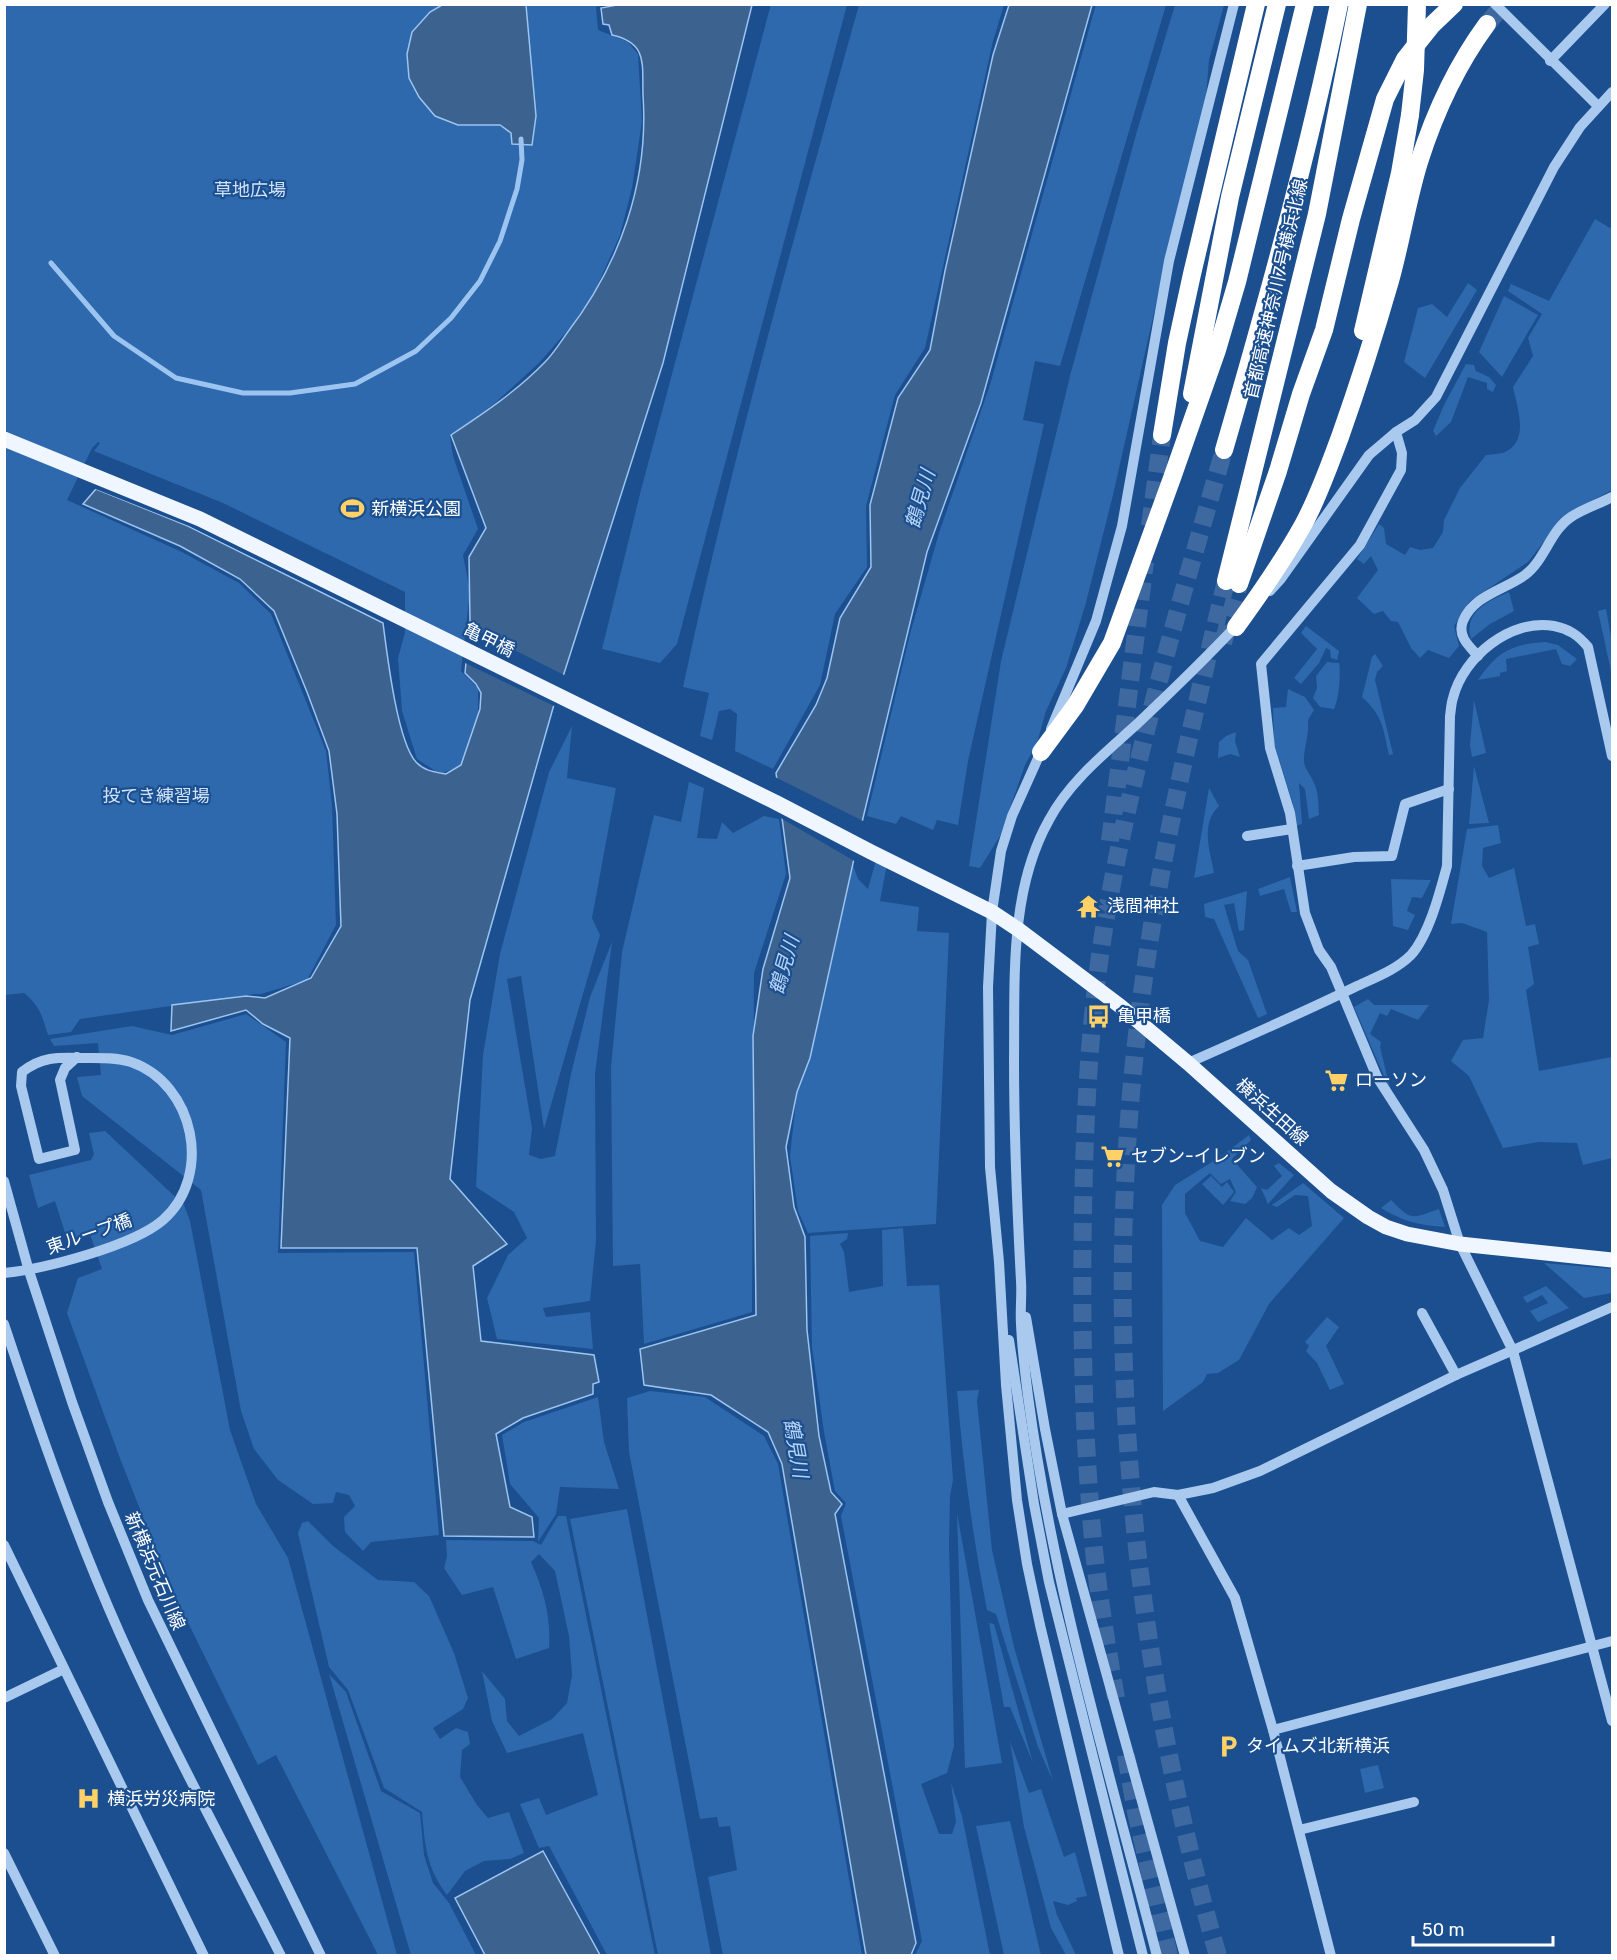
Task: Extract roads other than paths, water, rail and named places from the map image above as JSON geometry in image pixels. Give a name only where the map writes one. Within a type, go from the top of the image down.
[{"type":"highway","points":[[1162,435],[1177,343],[1192,274],[1257,4]]},
{"type":"highway","points":[[1172,478],[1191,398],[1230,197],[1277,4]]},
{"type":"highway","points":[[1041,753],[1075,706],[1112,643],[1172,478],[1217,350],[1237,282],[1305,4]]},
{"type":"highway","name":"首都高速神奈川7号横浜北線","points":[[1224,450],[1292,209],[1319,102],[1339,4]]},
{"type":"highway","name":"首都高速神奈川7号横浜北線","points":[[1358,4],[1314,225],[1233,582],[1278,471],[1301,394],[1324,330],[1351,219],[1385,99],[1405,59],[1432,25],[1454,4]]},
{"type":"highway","points":[[1330,464],[1400,173],[1415,70],[1417,4]]},
{"type":"highway","points":[[1236,627],[1271,579],[1304,523],[1330,464],[1354,398],[1384,299],[1419,163],[1449,83],[1466,51],[1487,24]]},
{"type":"main road","name":"亀甲橋","points":[[4,439],[200,519],[775,802],[948,891]]},
{"type":"main road","name":"横浜生田線","points":[[948,891],[992,912],[1120,1006],[1188,1063],[1331,1191],[1368,1217],[1386,1227],[1407,1234],[1460,1244],[1612,1260]]},
{"type":"street","points":[[1119,1956],[1040,1625],[1017,1500],[1006,1385],[990,1156],[988,987],[992,912],[1001,851],[1012,816],[1041,753],[1095,621],[1122,526],[1169,261],[1234,4]]},
{"type":"street","points":[[1496,4],[1550,61],[1598,106]]},
{"type":"street","points":[[1550,61],[1605,4]]},
{"type":"street","points":[[1185,1956],[1062,1514],[1045,1429],[1022,1287],[1015,1182],[1015,985],[1018,930],[1031,860],[1049,819],[1090,767],[1191,673],[1280,580],[1369,455],[1396,432],[1415,420],[1436,397],[1554,167],[1580,127],[1612,92]]},
{"type":"street","points":[[1396,432],[1402,453],[1401,470],[1360,545],[1261,664],[1270,748],[1290,813],[1305,913],[1319,950],[1331,967],[1377,1077],[1424,1150],[1443,1190],[1460,1244],[1513,1351],[1612,1720]]},
{"type":"street","points":[[1478,656],[1465,642],[1461,630],[1464,620],[1475,605],[1525,575],[1535,566],[1563,523],[1572,516],[1612,497]]},
{"type":"street","points":[[1188,1063],[1341,994],[1397,966],[1411,954],[1424,932],[1447,866],[1450,716],[1453,697],[1469,667],[1498,638],[1518,628],[1534,624],[1564,628],[1579,636],[1588,647],[1609,717],[1612,756]]},
{"type":"street","points":[[1297,866],[1354,857],[1392,856],[1405,804],[1449,789]]},
{"type":"street","points":[[1247,836],[1292,829]]},
{"type":"street","name":"東ループ橋","points":[[4,1273],[29,1271],[94,1252],[149,1230],[164,1219],[184,1190],[191,1172],[192,1139],[186,1117],[177,1099],[149,1071],[132,1062],[113,1058],[77,1058],[55,1058],[34,1062],[22,1072],[21,1086],[39,1159],[75,1150],[60,1080],[65,1068],[77,1058]]},
{"type":"street","name":"新横浜元石川線","points":[[4,1181],[29,1271],[72,1402],[147,1600],[321,1956]]},
{"type":"street","points":[[999,1262],[1034,1504],[1049,1582],[1143,1956]]},
{"type":"street","points":[[1022,1287],[1020,1322],[1030,1407],[1049,1523],[1080,1657],[1157,1956]]},
{"type":"street","points":[[1062,1514],[1154,1492],[1178,1495],[1213,1488],[1260,1471],[1456,1375],[1612,1307]]},
{"type":"street","points":[[1422,1313],[1456,1375]]},
{"type":"street","points":[[4,1324],[72,1520],[121,1635],[281,1956]]},
{"type":"street","points":[[1178,1495],[1234,1598],[1273,1730],[1330,1956]]},
{"type":"street","points":[[4,1545],[204,1956]]},
{"type":"street","points":[[1273,1730],[1612,1641]]},
{"type":"street","points":[[4,1698],[64,1668]]},
{"type":"street","points":[[1299,1830],[1414,1802]]},
{"type":"street","points":[[4,1853],[55,1956]]},
{"type":"water","points":[[622,4],[752,5],[663,363],[553,708],[470,1000],[450,1179],[507,1244],[473,1266],[481,1341],[594,1355],[599,1382],[593,1384],[593,1394],[523,1418],[496,1434],[510,1507],[532,1517],[534,1537],[444,1536],[417,1248],[281,1248],[290,1038],[263,1024],[246,1010],[171,1031],[172,1005],[246,996],[265,998],[311,978],[341,926],[337,814],[329,751],[274,611],[240,579],[180,546],[83,504],[96,489],[188,526],[383,623],[398,717],[409,751],[419,765],[434,772],[446,774],[461,765],[480,709],[481,693],[465,673],[470,621],[469,557],[486,528],[451,435],[512,392],[548,359],[586,307],[616,250],[636,190],[644,127],[641,56],[632,43],[612,35],[609,25],[603,24],[601,8]]},
{"type":"water","points":[[442,5],[526,5],[536,116],[532,145],[512,144],[511,133],[500,125],[458,125],[435,116],[419,97],[409,78],[407,54],[412,32],[430,12]]},
{"type":"water","name":"鶴見川","points":[[1009,5],[1092,5],[981,403],[927,552],[863,818],[810,1058],[797,1092],[786,1147],[794,1207],[805,1237],[807,1330],[819,1436],[831,1492],[842,1504],[835,1514],[916,1943],[911,1955],[866,1955],[782,1464],[768,1432],[711,1395],[644,1385],[640,1349],[756,1315],[753,1036],[763,969],[790,878],[776,773],[816,705],[827,678],[840,618],[871,567],[870,505],[898,398],[930,350],[945,271],[993,55]]},
{"type":"water","points":[[543,1851],[600,1955],[485,1955],[455,1898]]},
{"type":"waterway","points":[[51,263],[114,336],[176,378],[243,393],[290,393],[355,384],[416,351],[451,318],[480,281],[500,241],[517,189],[522,160],[521,139]]},
{"type":"tunnel","points":[[1487,24],[1504,4]]},
{"type":"tunnel","points":[[1150,526],[1162,435]]},
{"type":"tunnel","points":[[1116,1698],[1095,1560],[1084,1385],[1082,1297],[1084,1171],[1093,1016],[1109,900],[1133,786],[1161,674],[1224,450]]},
{"type":"tunnel","points":[[1110,841],[1145,562]]},
{"type":"tunnel","points":[[1218,1956],[1188,1844],[1164,1730],[1145,1615],[1132,1499],[1125,1382],[1123,1265],[1127,1149],[1144,976],[1174,806],[1226,581]]},
{"type":"tunnel","points":[[1223,643],[1239,584]]},
{"type":"tunnel","points":[[1126,1755],[1136,1812],[1169,1956]]},
{"type":"place","name":"新横浜公園","points":[[353,509]]},
{"type":"place","name":"浅間神社","points":[[1089,906]]},
{"type":"place","name":"亀甲橋","points":[[1099,1016]]},
{"type":"place","name":"ローソン","points":[[1337,1080]]},
{"type":"place","name":"セブン-イレブン","points":[[1113,1156]]},
{"type":"place","name":"タイムズ北新横浜","points":[[1228,1746]]},
{"type":"place","name":"横浜労災病院","points":[[89,1799]]},
{"type":"park label","name":"草地広場","points":[[250,190]]},
{"type":"park label","name":"投てき練習場","points":[[156,796]]}]
